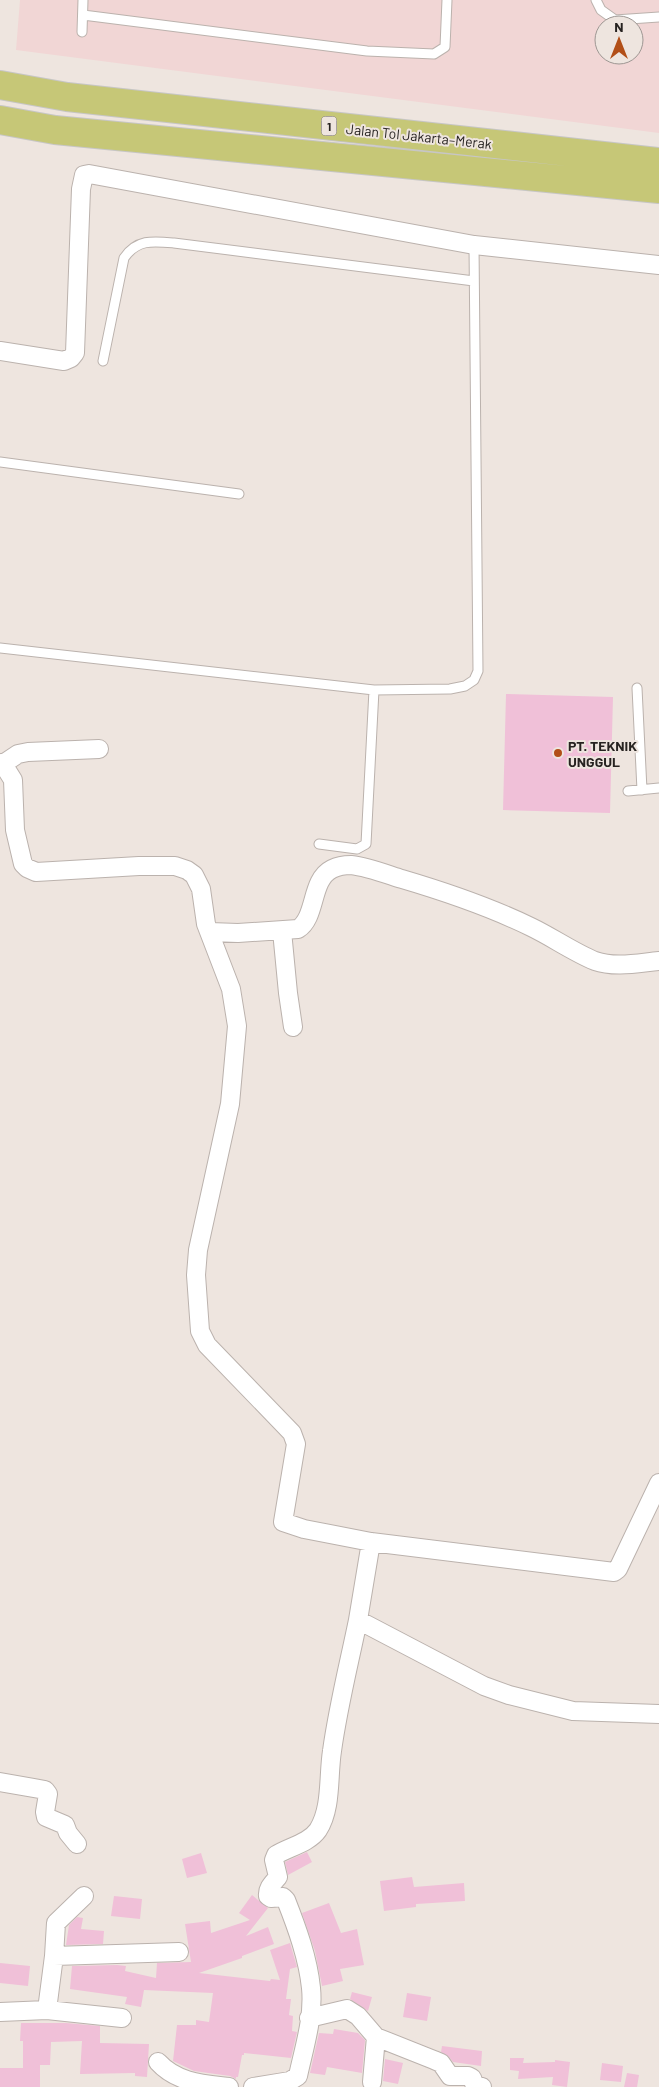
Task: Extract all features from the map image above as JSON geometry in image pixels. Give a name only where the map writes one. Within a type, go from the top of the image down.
[{"type":"highway","name":"Jalan Tol Jakarta–Merak","points":[[0,86],[67,97],[659,162]]},
{"type":"highway","name":"Jalan Tol Jakarta–Merak","points":[[0,120],[55,130],[659,189]]},
{"type":"street","points":[[0,351],[64,361],[71,358],[75,353],[81,189],[84,176],[89,174],[474,245],[659,265]]},
{"type":"street","points":[[98,749],[28,752],[18,754],[1,764],[13,780],[15,830],[23,864],[36,872],[166,866],[188,870],[194,875],[201,889],[206,924],[231,989],[237,1026],[230,1104],[198,1250],[196,1276],[200,1331],[207,1345],[292,1433],[296,1444],[282,1522],[304,1529],[371,1542],[614,1572],[618,1570],[659,1483]]},
{"type":"street","points":[[210,932],[298,929],[306,924],[316,892],[325,876],[330,870],[339,866],[350,865],[449,893],[530,926],[595,961],[625,965],[659,961]]},
{"type":"street","points":[[282,931],[293,1027]]},
{"type":"street","points":[[253,2087],[290,2081],[298,2076],[309,2018],[311,1989],[302,1940],[286,1900],[283,1897],[271,1898],[268,1896],[268,1893],[271,1885],[278,1877],[274,1860],[276,1855],[312,1835],[318,1830],[323,1819],[327,1803],[332,1751],[358,1620],[371,1542]]},
{"type":"street","points":[[358,1620],[484,1686],[510,1695],[573,1711],[659,1714]]},
{"type":"street","points":[[0,1782],[45,1790],[48,1794],[45,1815],[65,1824],[68,1833],[77,1844]]},
{"type":"street","points":[[47,2010],[56,1924],[84,1896]]},
{"type":"street","points":[[54,1956],[179,1952]]},
{"type":"street","points":[[309,2018],[347,2009],[358,2016],[376,2037],[441,2063],[450,2076],[468,2076],[472,2078],[475,2086],[482,2087]]},
{"type":"street","points":[[0,2012],[47,2010],[122,2018]]},
{"type":"street","points":[[372,2082],[376,2037]]},
{"type":"street","points":[[158,2062],[173,2076],[198,2084],[229,2087]]},
{"type":"lane","points":[[82,32],[83,0]]},
{"type":"lane","points":[[82,15],[367,51],[434,54],[445,47],[447,0]]},
{"type":"lane","points":[[596,0],[601,10],[615,20],[659,17]]},
{"type":"lane","points":[[103,361],[124,258],[131,249],[143,243],[154,241],[174,243],[474,281]]},
{"type":"lane","points":[[0,648],[374,690],[450,689],[465,686],[474,680],[478,671],[474,245]]},
{"type":"lane","points":[[0,462],[239,494]]},
{"type":"lane","points":[[637,688],[642,790]]},
{"type":"lane","points":[[319,844],[357,849],[366,844],[374,690]]},
{"type":"lane","points":[[628,791],[659,788]]},
{"type":"shaded area","points":[[20,0],[659,0],[659,133],[16,50]]},
{"type":"building","name":"PT. TEKNIK UNGGUL","points":[[506,694],[613,697],[610,813],[503,810]]},
{"type":"building","points":[[307,1852],[312,1862],[288,1875],[285,1862]]},
{"type":"building","points":[[201,1853],[207,1873],[187,1878],[182,1859]]},
{"type":"building","points":[[412,1877],[414,1887],[464,1883],[465,1901],[416,1904],[416,1907],[384,1911],[380,1881]]},
{"type":"building","points":[[252,1895],[268,1908],[246,1936],[268,1927],[274,1944],[242,1956],[242,1958],[199,1973],[270,1981],[271,1979],[280,1980],[270,1950],[290,1943],[297,1967],[290,1969],[286,1999],[291,1999],[289,2015],[293,2016],[292,2031],[297,2032],[291,2058],[244,2053],[236,2079],[230,2076],[194,2071],[173,2061],[177,2025],[196,2025],[196,2020],[209,2022],[213,1993],[144,1990],[141,2007],[125,2004],[127,1997],[70,1989],[72,1966],[126,1966],[125,1971],[156,1978],[157,1963],[191,1962],[185,1924],[210,1921],[211,1933],[250,1920],[239,1913]]},
{"type":"building","points":[[114,1896],[142,1899],[140,1919],[111,1916]]},
{"type":"building","points":[[329,1903],[341,1933],[357,1929],[364,1965],[340,1969],[343,1981],[322,1986],[315,1951],[302,1913]]},
{"type":"building","points":[[77,1917],[83,1918],[81,1929],[104,1931],[103,1944],[66,1945],[69,1925]]},
{"type":"building","points":[[0,1963],[30,1966],[28,1986],[0,1983]]},
{"type":"building","points":[[352,1992],[372,1997],[368,2011],[350,1999]]},
{"type":"building","points":[[407,1993],[431,1997],[427,2021],[403,2017]]},
{"type":"building","points":[[21,2023],[66,2023],[100,2026],[100,2043],[149,2044],[147,2077],[135,2076],[135,2073],[80,2074],[82,2041],[51,2042],[50,2065],[40,2065],[40,2087],[0,2087],[0,2068],[23,2068],[23,2041],[20,2041]]},
{"type":"building","points":[[334,2029],[358,2033],[365,2040],[362,2073],[327,2067],[325,2075],[310,2073],[319,2033],[333,2034]]},
{"type":"building","points":[[442,2046],[482,2051],[481,2066],[453,2062],[441,2052]]},
{"type":"building","points":[[510,2058],[524,2058],[523,2063],[555,2062],[555,2060],[570,2062],[567,2087],[552,2085],[553,2077],[518,2079],[519,2071],[510,2070]]},
{"type":"building","points":[[385,2059],[403,2063],[398,2084],[383,2081]]},
{"type":"building","points":[[602,2063],[623,2066],[621,2082],[600,2080]]},
{"type":"building","points":[[627,2073],[639,2075],[637,2087],[624,2087]]},
{"type":"place","name":"PT. TEKNIK UNGGUL","points":[[558,753]]}]
